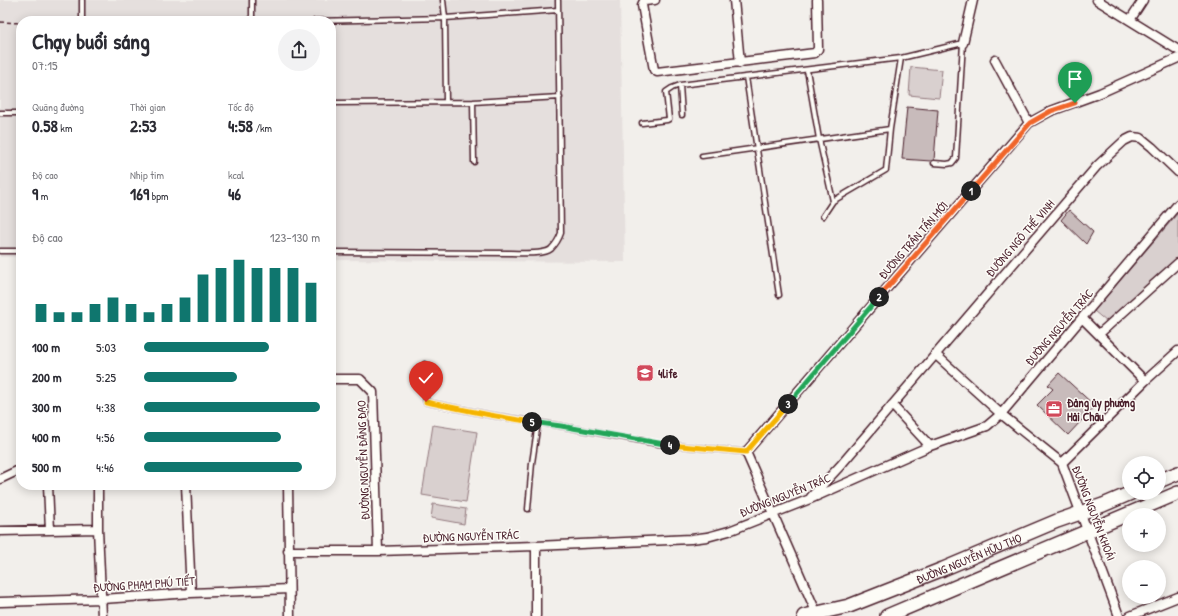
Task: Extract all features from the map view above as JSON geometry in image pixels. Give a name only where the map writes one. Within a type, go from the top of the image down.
[{"type":"main road","points":[[1166,478],[1178,473]]},
{"type":"main road","name":"ĐƯỜNG NGUYỄN HỮU THỌ","points":[[891,615],[1178,493]]},
{"type":"main road","name":"ĐƯỜNG NGUYỄN HỮU THỌ","points":[[810,615],[849,606],[943,569],[1057,521],[1122,497]]},
{"type":"street","points":[[655,0],[644,1],[642,5],[654,70],[658,72],[816,53],[818,49],[817,0]]},
{"type":"street","points":[[734,0],[740,62]]},
{"type":"street","points":[[963,43],[973,0]]},
{"type":"street","points":[[1097,0],[1178,50]]},
{"type":"street","points":[[1130,20],[1143,0]]},
{"type":"street","name":"ĐƯỜNG TRẦN TẤN MỚI","points":[[746,452],[1030,123],[1051,111],[1100,93],[1178,58]]},
{"type":"street","points":[[995,60],[1030,123]]},
{"type":"street","name":"ĐƯỜNG NGÔ THẾ VINH","points":[[810,499],[1097,166],[1124,141],[1132,137],[1141,138],[1178,172]]},
{"type":"street","name":"ĐƯỜNG NGUYỄN TRÁC","points":[[288,551],[536,546],[691,539],[707,537],[729,531],[774,514],[930,446],[987,426],[1001,414],[1011,400],[1178,204]]},
{"type":"street","points":[[1099,334],[1178,263]]},
{"type":"street","points":[[1082,318],[1145,381]]},
{"type":"street","points":[[1062,463],[1145,381],[1178,351]]},
{"type":"street","name":"ĐƯỜNG NGUYỄN KHOÁI","points":[[935,354],[1001,414],[1062,463],[1119,616]]},
{"type":"street","name":"ĐƯỜNG NGUYỄN ĐĂNG ĐẠO","points":[[336,378],[360,379],[373,392],[378,550]]},
{"type":"street","points":[[892,405],[930,446]]},
{"type":"street","points":[[746,452],[774,514],[810,615]]},
{"type":"street","points":[[0,479],[16,471]]},
{"type":"street","points":[[48,490],[50,530]]},
{"type":"street","points":[[98,490],[98,529],[102,616]]},
{"type":"street","points":[[186,490],[191,593]]},
{"type":"street","points":[[288,490],[290,616]]},
{"type":"street","points":[[0,531],[98,529]]},
{"type":"street","points":[[536,546],[536,616]]},
{"type":"street","name":"ĐƯỜNG PHẠM PHÚ TIẾT","points":[[0,602],[102,600],[191,593],[289,589]]},
{"type":"street","points":[[1130,616],[1178,597]]},
{"type":"lane","points":[[82,0],[82,16]]},
{"type":"lane","points":[[252,0],[252,16]]},
{"type":"lane","points":[[443,0],[445,18],[446,102]]},
{"type":"lane","points":[[336,252],[511,254],[538,253],[550,250],[557,242],[561,232],[558,0]]},
{"type":"lane","points":[[336,21],[445,18],[558,10]]},
{"type":"lane","points":[[642,123],[669,119],[666,92],[680,85],[901,58],[963,43],[956,158],[952,163],[934,164]]},
{"type":"lane","points":[[823,216],[832,201],[886,170],[890,129],[901,58]]},
{"type":"lane","points":[[807,70],[832,201]]},
{"type":"lane","points":[[746,77],[779,295]]},
{"type":"lane","points":[[680,85],[682,115]]},
{"type":"lane","points":[[336,103],[473,102],[560,97]]},
{"type":"lane","points":[[473,102],[474,162]]},
{"type":"lane","points":[[0,113],[16,113]]},
{"type":"lane","points":[[702,156],[890,129]]},
{"type":"lane","points":[[0,251],[16,251]]},
{"type":"lane","points":[[425,364],[426,402],[490,415],[659,444],[746,452]]},
{"type":"lane","points":[[528,509],[532,463],[538,423]]},
{"type":"path","points":[[0,22],[16,23]]},
{"type":"shaded area","points":[[0,0],[620,0],[625,262],[336,260],[336,16],[16,16],[16,257],[0,257]]},
{"type":"shaded area","points":[[911,67],[942,70],[939,98],[909,95]]},
{"type":"shaded area","points":[[1178,213],[1178,257],[1107,322],[1094,311]]},
{"type":"shaded area","points":[[433,425],[477,432],[466,502],[422,495]]},
{"type":"shaded area","points":[[433,504],[466,509],[464,524],[431,518]]},
{"type":"building","points":[[907,107],[938,110],[934,160],[902,159]]},
{"type":"building","points":[[1069,210],[1093,232],[1086,244],[1061,220]]},
{"type":"building","points":[[1059,373],[1095,406],[1068,435],[1037,405],[1053,389],[1048,385]]},
{"type":"place","name":"4life","points":[[645,373]]},
{"type":"place","name":"Đảng ủy phường Hải Châu","points":[[1054,409]]},
{"type":"route","points":[[426,402],[490,415],[659,444],[746,452],[1030,123],[1051,111],[1075,103]]}]
